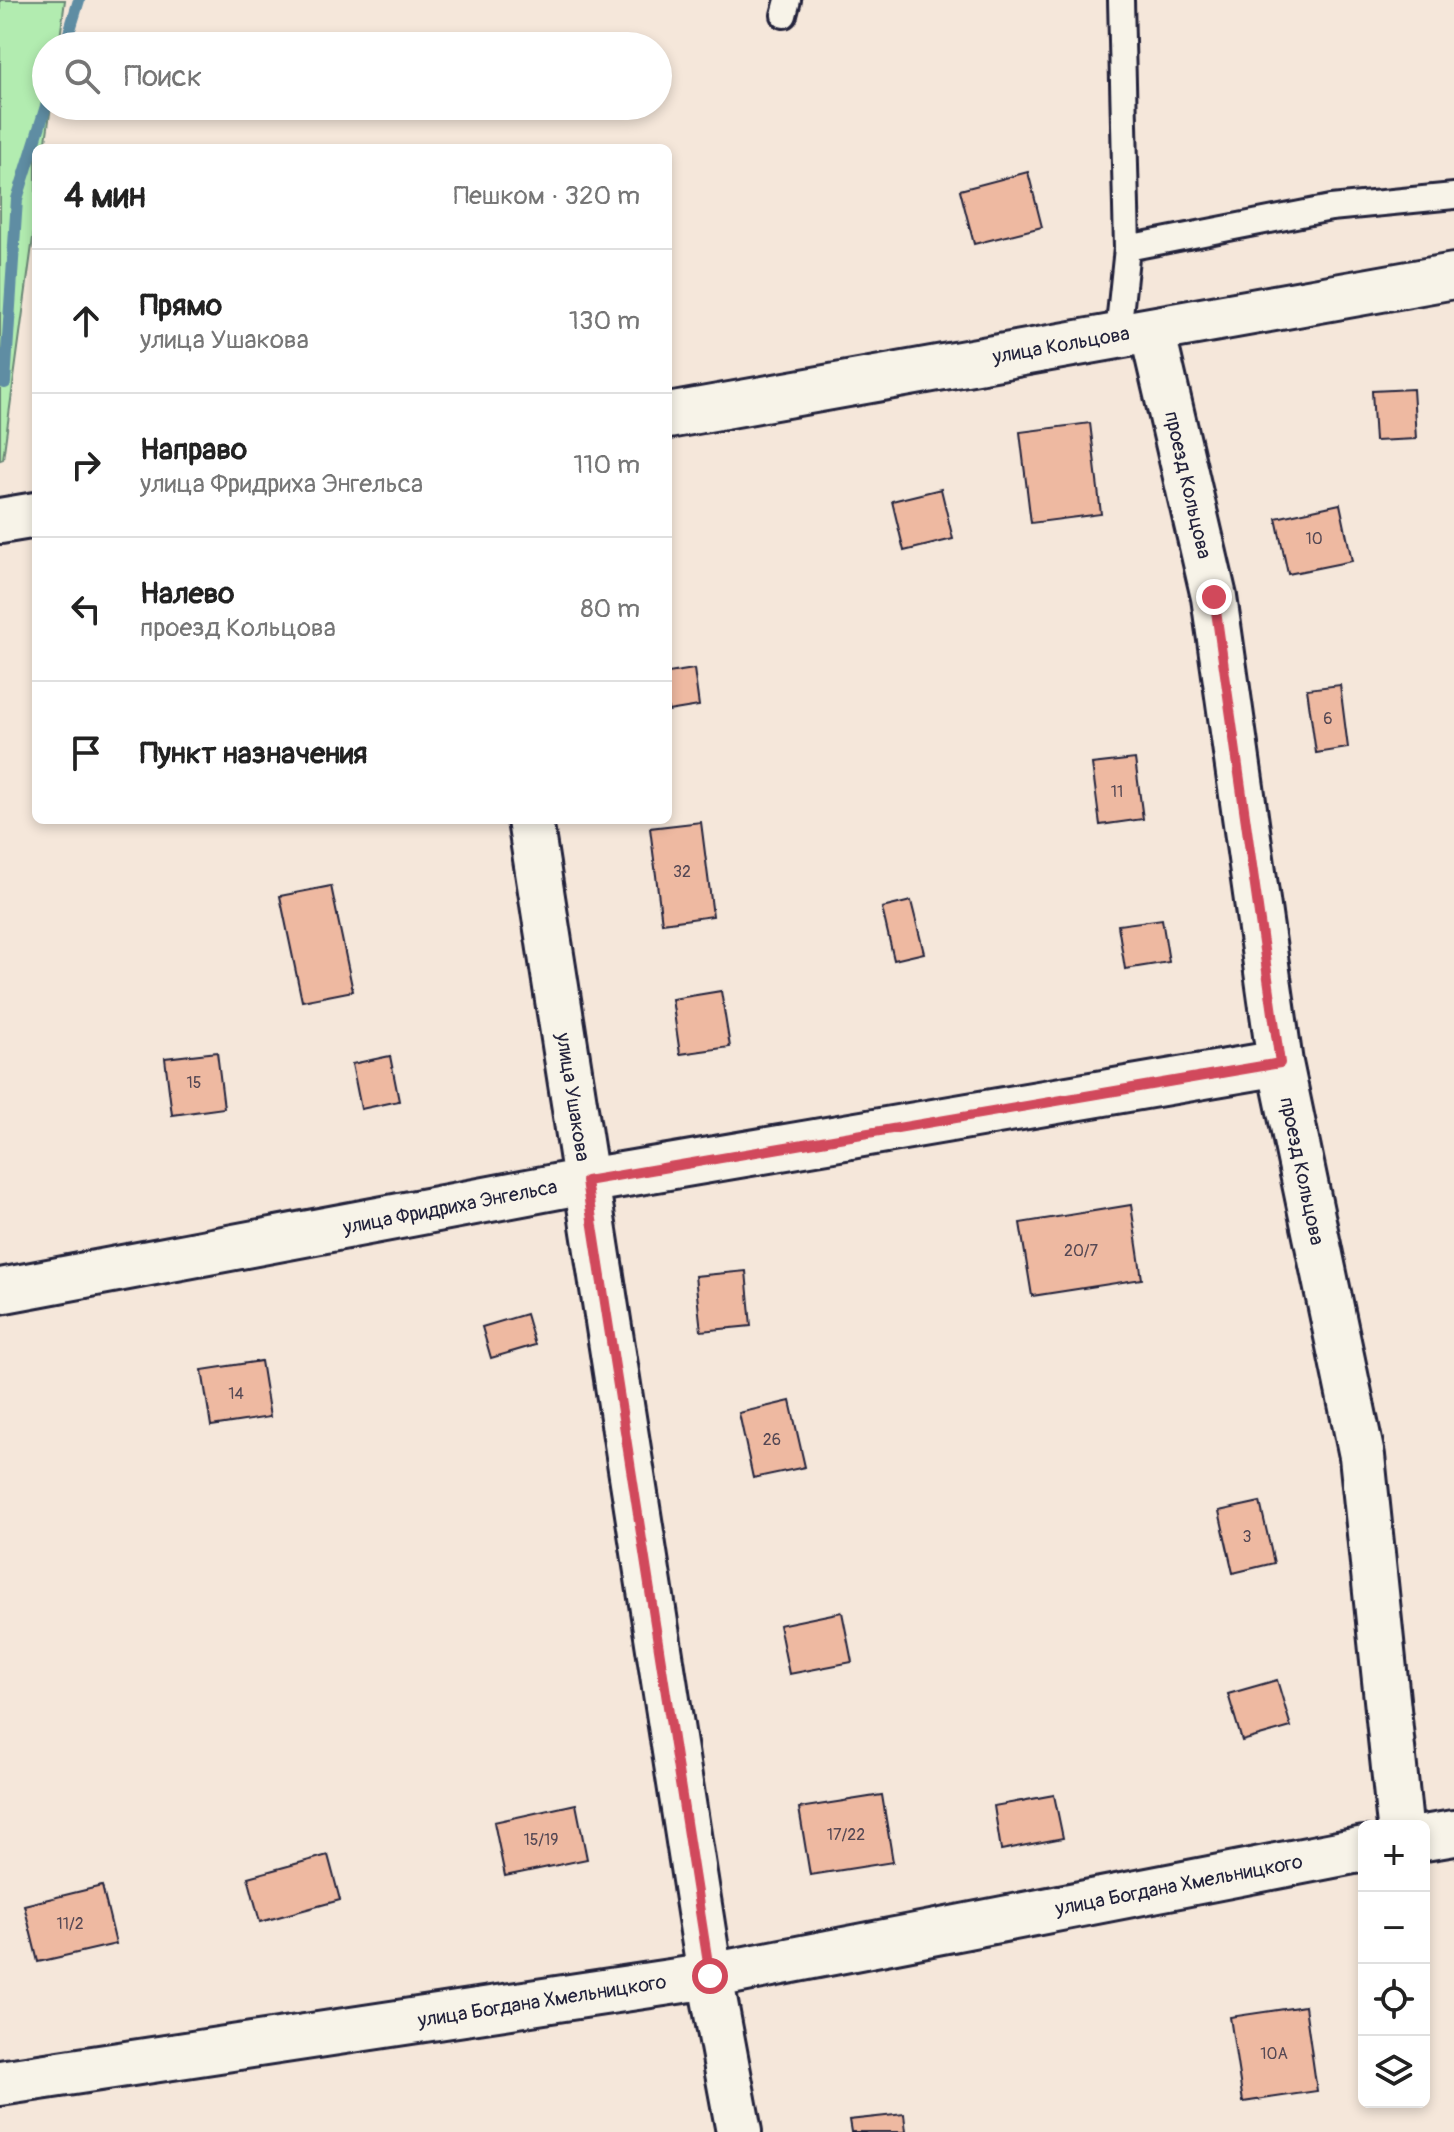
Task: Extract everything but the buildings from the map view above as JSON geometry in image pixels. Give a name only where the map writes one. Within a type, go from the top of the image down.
[{"type":"street","name":"улица Кольцова","points":[[672,415],[1454,276]]},
{"type":"street","name":"проезд Кольцова","points":[[1135,332],[1214,597],[1280,1063],[1362,1456],[1399,1820]]},
{"type":"street","points":[[0,521],[32,516]]},
{"type":"street","name":"улица Ушакова","points":[[531,824],[710,1976],[739,2132]]},
{"type":"street","name":"улица Фридриха Энгельса","points":[[0,1291],[586,1181],[1280,1063]]},
{"type":"street","points":[[1430,1837],[1454,1833]]},
{"type":"street","name":"улица Богдана Хмельницкого","points":[[0,2083],[710,1976],[1358,1850]]},
{"type":"lane","points":[[1121,0],[1127,248],[1135,332]]},
{"type":"lane","points":[[1127,248],[1331,208],[1454,196]]},
{"type":"green space","points":[[0,0],[65,0],[61,32],[32,32],[32,120],[49,120],[46,144],[32,144],[32,245],[3,459],[0,460]]},
{"type":"waterway","points":[[69,32],[79,0]]},
{"type":"waterway","points":[[34,144],[42,120]]},
{"type":"waterway","points":[[5,383],[17,199],[32,151]]},
{"type":"route","points":[[710,1976],[586,1181],[1280,1063],[1214,597]]}]
